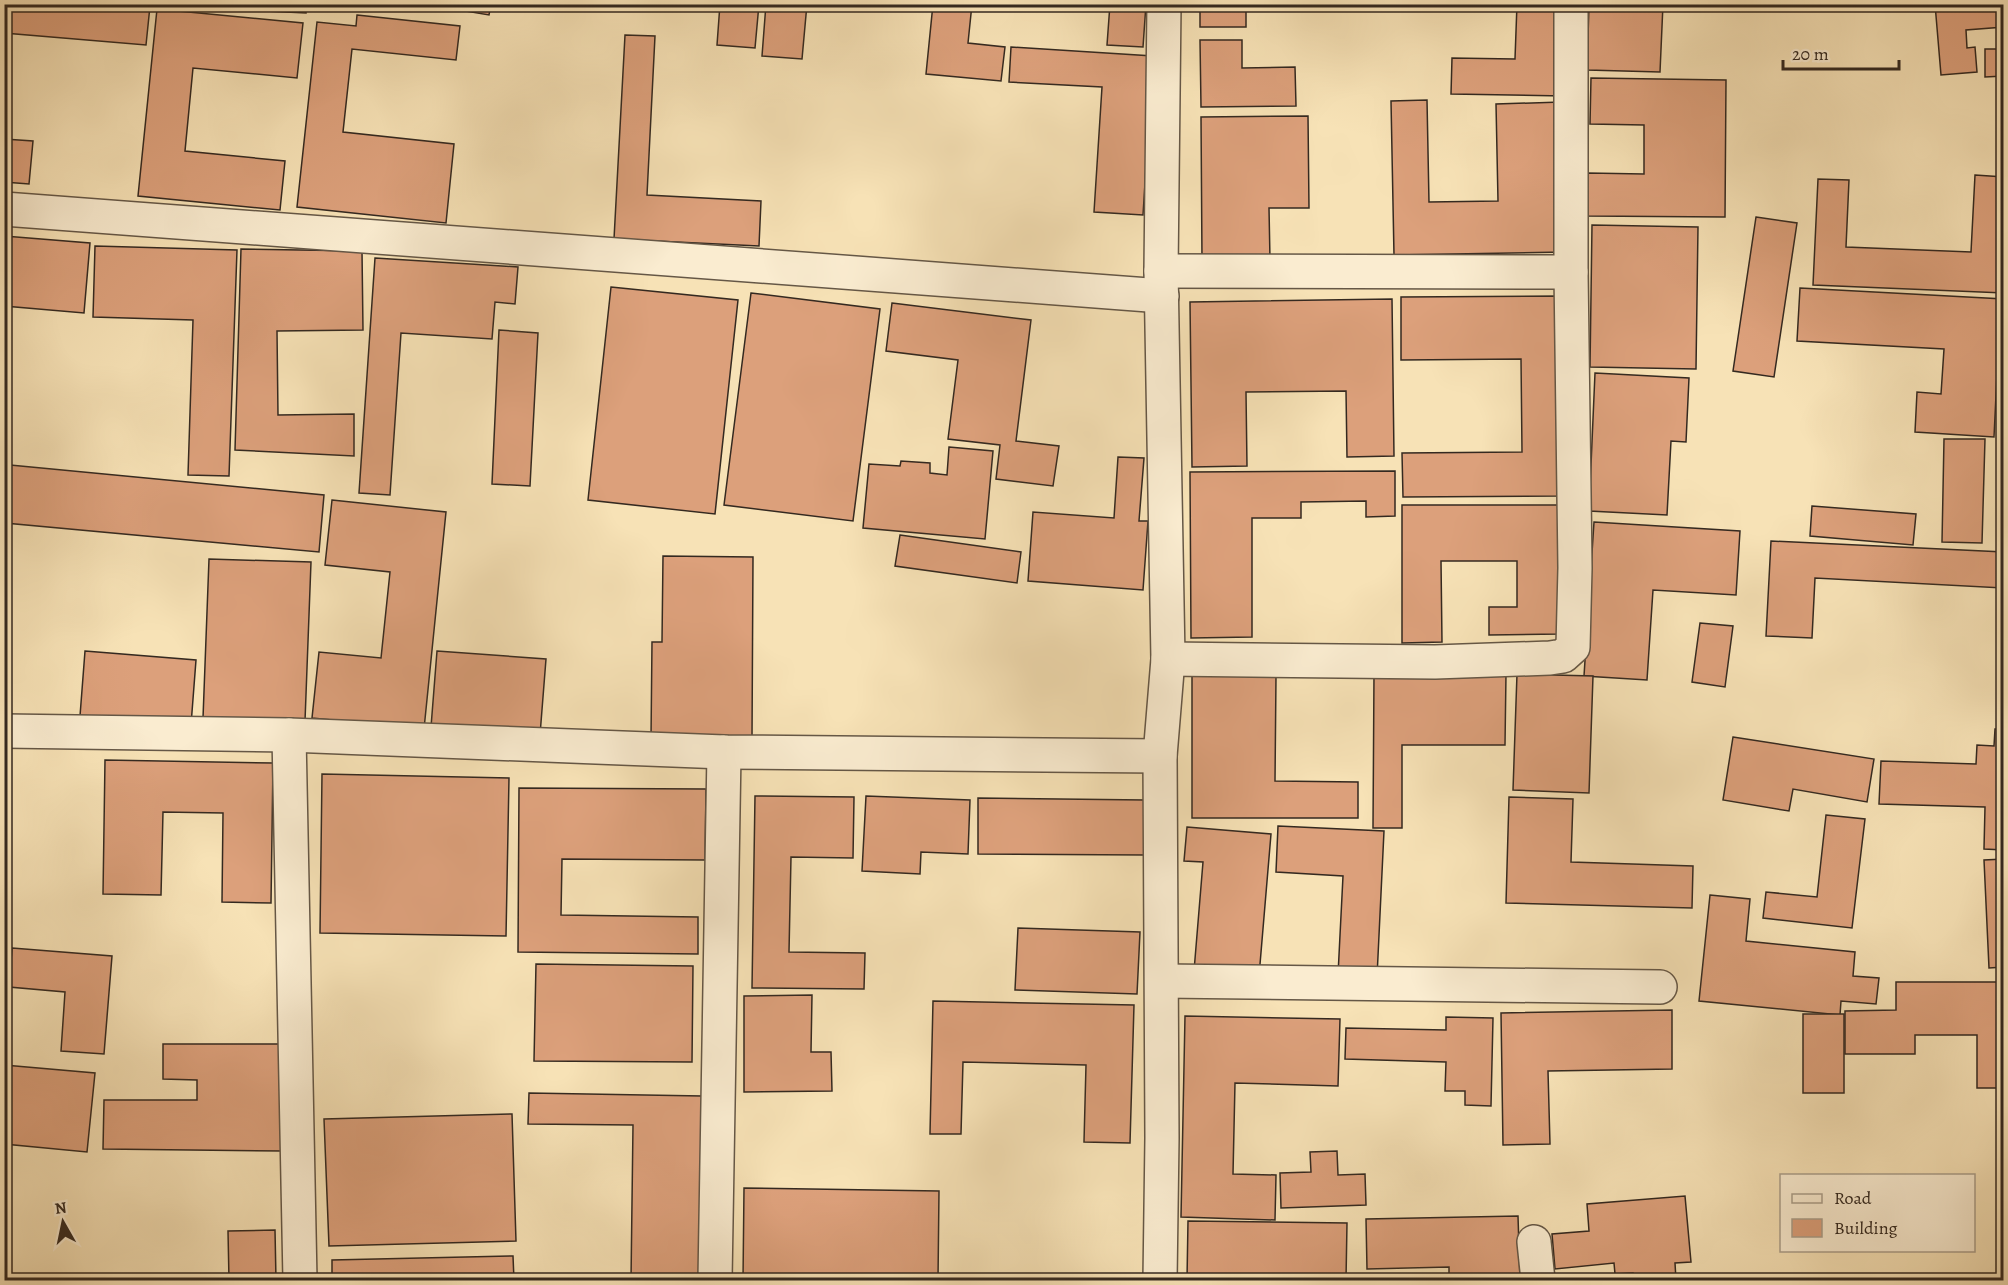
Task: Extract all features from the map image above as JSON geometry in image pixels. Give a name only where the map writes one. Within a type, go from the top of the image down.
[{"type":"street","points":[[1160,1281],[1162,981],[1160,756],[1168,659],[1161,283],[1164,4]]},
{"type":"street","points":[[1168,659],[1435,662],[1550,658],[1563,656],[1573,646],[1571,4]]},
{"type":"street","points":[[4,209],[1161,283],[1571,272]]},
{"type":"street","points":[[4,731],[289,735],[724,752],[1160,756]]},
{"type":"street","points":[[289,735],[300,1281]]},
{"type":"street","points":[[716,1281],[724,752]]},
{"type":"street","points":[[1162,981],[1660,987]]},
{"type":"street","points":[[1534,1242],[1538,1281]]},
{"type":"building","points":[[4,4],[150,6],[146,45],[4,33]]},
{"type":"building","points":[[166,4],[306,4],[306,13],[166,6]]},
{"type":"building","points":[[454,4],[491,4],[489,15],[453,9]]},
{"type":"building","points":[[720,4],[759,4],[755,48],[717,45]]},
{"type":"building","points":[[766,4],[807,4],[802,59],[762,56]]},
{"type":"building","points":[[933,4],[972,4],[968,43],[1005,47],[1001,81],[926,74]]},
{"type":"building","points":[[1110,4],[1146,4],[1143,47],[1107,45]]},
{"type":"building","points":[[1200,4],[1246,4],[1246,27],[1200,27]]},
{"type":"building","points":[[1517,4],[1565,4],[1564,96],[1451,94],[1452,58],[1515,59]]},
{"type":"building","points":[[1589,4],[1663,4],[1660,72],[1587,70]]},
{"type":"building","points":[[1935,4],[2004,4],[2004,27],[1966,30],[1967,48],[1975,47],[1977,72],[1941,75]]},
{"type":"building","points":[[157,9],[303,23],[297,78],[193,68],[185,151],[285,161],[280,210],[138,196]]},
{"type":"building","points":[[357,15],[460,26],[456,60],[352,49],[343,132],[454,144],[446,223],[297,207],[317,22],[356,26]]},
{"type":"building","points":[[625,35],[655,36],[647,195],[761,201],[759,246],[614,239]]},
{"type":"building","points":[[1200,40],[1242,40],[1242,68],[1295,67],[1296,106],[1201,107]]},
{"type":"building","points":[[1011,47],[1153,56],[1143,215],[1094,212],[1102,87],[1009,82]]},
{"type":"building","points":[[1985,49],[2004,49],[2004,76],[1985,77]]},
{"type":"building","points":[[1591,78],[1726,80],[1725,217],[1587,216],[1588,173],[1644,174],[1644,125],[1590,124]]},
{"type":"building","points":[[1427,100],[1429,202],[1498,201],[1496,104],[1561,102],[1564,252],[1394,255],[1391,101]]},
{"type":"building","points":[[1308,116],[1309,208],[1269,208],[1270,260],[1202,260],[1201,117]]},
{"type":"building","points":[[4,139],[33,141],[29,184],[4,182]]},
{"type":"building","points":[[1975,175],[2004,177],[2004,293],[1813,285],[1818,179],[1849,180],[1846,247],[1971,252]]},
{"type":"building","points":[[1756,217],[1797,223],[1774,377],[1733,371]]},
{"type":"building","points":[[1592,225],[1698,227],[1696,369],[1590,367]]},
{"type":"building","points":[[4,236],[90,243],[84,313],[4,306]]},
{"type":"building","points":[[95,246],[237,250],[229,476],[188,475],[193,320],[93,317]]},
{"type":"building","points":[[241,249],[362,251],[363,330],[277,331],[278,415],[354,414],[354,456],[235,450]]},
{"type":"building","points":[[375,258],[518,267],[515,304],[495,302],[492,339],[401,333],[390,495],[359,493]]},
{"type":"building","points":[[611,287],[738,300],[715,514],[588,500]]},
{"type":"building","points":[[1800,288],[2004,299],[2004,334],[1999,333],[1994,437],[1915,432],[1917,392],[1941,394],[1944,349],[1797,341]]},
{"type":"building","points":[[751,293],[880,309],[853,521],[724,505]]},
{"type":"building","points":[[1558,296],[1558,496],[1403,497],[1402,453],[1522,452],[1521,359],[1401,360],[1401,297]]},
{"type":"building","points":[[1392,299],[1394,456],[1347,457],[1346,391],[1246,392],[1247,466],[1192,467],[1190,302]]},
{"type":"building","points":[[892,303],[1031,320],[1016,441],[1059,446],[1053,486],[996,479],[1000,445],[948,439],[958,360],[886,351]]},
{"type":"building","points":[[499,330],[538,333],[530,486],[492,484]]},
{"type":"building","points":[[1595,373],[1689,378],[1686,442],[1671,441],[1667,515],[1589,511]]},
{"type":"building","points":[[1944,439],[1985,439],[1982,543],[1942,542]]},
{"type":"building","points":[[949,447],[993,451],[985,539],[863,528],[869,464],[900,466],[901,461],[930,463],[930,473],[947,475]]},
{"type":"building","points":[[1118,457],[1144,458],[1139,521],[1148,521],[1143,590],[1028,581],[1033,512],[1114,518]]},
{"type":"building","points":[[10,465],[324,495],[319,552],[5,523]]},
{"type":"building","points":[[1395,471],[1395,516],[1366,517],[1366,501],[1301,502],[1301,518],[1252,518],[1252,637],[1191,638],[1190,472]]},
{"type":"building","points":[[332,500],[446,512],[424,729],[312,718],[319,652],[381,658],[390,572],[325,565]]},
{"type":"building","points":[[1402,505],[1560,505],[1560,634],[1489,635],[1489,607],[1517,607],[1517,561],[1441,561],[1442,642],[1402,643]]},
{"type":"building","points":[[1812,506],[1916,514],[1913,545],[1810,536]]},
{"type":"building","points":[[1594,522],[1740,531],[1736,595],[1653,590],[1647,680],[1584,676]]},
{"type":"building","points":[[900,535],[1021,552],[1017,583],[895,566]]},
{"type":"building","points":[[1771,541],[2004,552],[2003,588],[1815,578],[1812,638],[1766,636]]},
{"type":"building","points":[[663,556],[753,557],[752,738],[651,738],[652,642],[662,642]]},
{"type":"building","points":[[209,559],[311,562],[305,721],[203,718]]},
{"type":"building","points":[[1700,623],[1733,626],[1725,687],[1692,682]]},
{"type":"building","points":[[85,651],[196,660],[191,725],[80,716]]},
{"type":"building","points":[[437,651],[546,659],[540,735],[431,727]]},
{"type":"building","points":[[1374,673],[1506,674],[1505,745],[1402,745],[1402,828],[1373,828]]},
{"type":"building","points":[[1517,674],[1593,676],[1589,793],[1513,790]]},
{"type":"building","points":[[1192,675],[1276,676],[1275,781],[1358,782],[1358,818],[1192,818]]},
{"type":"building","points":[[1995,729],[2004,729],[2004,850],[1984,849],[1985,807],[1879,804],[1881,761],[1976,764],[1977,745],[1994,746]]},
{"type":"building","points":[[1733,737],[1874,759],[1867,802],[1793,789],[1789,811],[1723,800]]},
{"type":"building","points":[[105,760],[273,763],[271,903],[222,902],[223,813],[163,812],[161,895],[103,894]]},
{"type":"building","points":[[322,774],[509,778],[506,936],[320,933]]},
{"type":"building","points":[[519,788],[706,789],[705,860],[562,859],[561,915],[698,917],[698,954],[518,952]]},
{"type":"building","points":[[755,796],[854,797],[853,858],[791,857],[789,952],[865,953],[864,989],[752,988]]},
{"type":"building","points":[[866,796],[970,800],[968,854],[921,852],[920,874],[862,871]]},
{"type":"building","points":[[1509,797],[1573,799],[1571,862],[1693,866],[1692,908],[1506,903]]},
{"type":"building","points":[[978,798],[1145,800],[1145,855],[978,854]]},
{"type":"building","points":[[1826,815],[1865,819],[1852,928],[1763,918],[1766,892],[1817,897]]},
{"type":"building","points":[[1278,826],[1384,831],[1377,977],[1338,975],[1343,876],[1276,872]]},
{"type":"building","points":[[1187,827],[1271,834],[1259,976],[1194,971],[1203,862],[1184,861]]},
{"type":"building","points":[[2004,859],[2004,967],[1989,968],[1984,860]]},
{"type":"building","points":[[1710,895],[1750,899],[1746,941],[1855,952],[1853,976],[1879,978],[1876,1004],[1841,1001],[1840,1015],[1699,1001]]},
{"type":"building","points":[[1018,928],[1140,932],[1137,994],[1015,990]]},
{"type":"building","points":[[12,948],[112,956],[104,1054],[61,1051],[65,992],[9,987]]},
{"type":"building","points":[[536,964],[693,966],[692,1062],[534,1061]]},
{"type":"building","points":[[1896,982],[2004,982],[2004,1088],[1977,1088],[1977,1035],[1915,1035],[1915,1054],[1845,1054],[1845,1011],[1896,1010]]},
{"type":"building","points":[[812,995],[811,1052],[831,1052],[832,1091],[744,1092],[744,996]]},
{"type":"building","points":[[933,1001],[1134,1005],[1130,1143],[1084,1142],[1086,1065],[963,1062],[961,1134],[930,1134]]},
{"type":"building","points":[[1672,1010],[1672,1069],[1548,1071],[1550,1144],[1503,1145],[1501,1013]]},
{"type":"building","points":[[1803,1014],[1844,1014],[1844,1093],[1803,1093]]},
{"type":"building","points":[[1185,1016],[1340,1019],[1338,1086],[1235,1083],[1233,1174],[1276,1175],[1275,1220],[1181,1217]]},
{"type":"building","points":[[1446,1017],[1493,1018],[1491,1106],[1465,1105],[1465,1091],[1445,1091],[1446,1062],[1345,1059],[1346,1028],[1446,1030]]},
{"type":"building","points":[[163,1044],[283,1044],[282,1151],[103,1149],[104,1100],[197,1100],[197,1080],[163,1079]]},
{"type":"building","points":[[4,1065],[95,1073],[87,1152],[4,1144]]},
{"type":"building","points":[[529,1093],[702,1096],[700,1280],[631,1280],[633,1125],[528,1124]]},
{"type":"building","points":[[512,1114],[516,1241],[329,1246],[324,1119]]},
{"type":"building","points":[[1337,1151],[1338,1175],[1365,1174],[1366,1205],[1281,1208],[1280,1173],[1311,1172],[1310,1152]]},
{"type":"building","points":[[744,1188],[939,1191],[938,1280],[743,1280]]},
{"type":"building","points":[[1685,1196],[1691,1262],[1675,1263],[1676,1280],[1634,1280],[1633,1273],[1615,1274],[1614,1263],[1555,1269],[1552,1234],[1589,1231],[1587,1204]]},
{"type":"building","points":[[1518,1216],[1520,1280],[1449,1280],[1449,1267],[1367,1269],[1366,1219]]},
{"type":"building","points":[[1188,1221],[1347,1223],[1346,1280],[1187,1280]]},
{"type":"building","points":[[275,1230],[276,1280],[229,1280],[228,1231]]},
{"type":"building","points":[[513,1256],[514,1280],[332,1280],[332,1260]]}]
